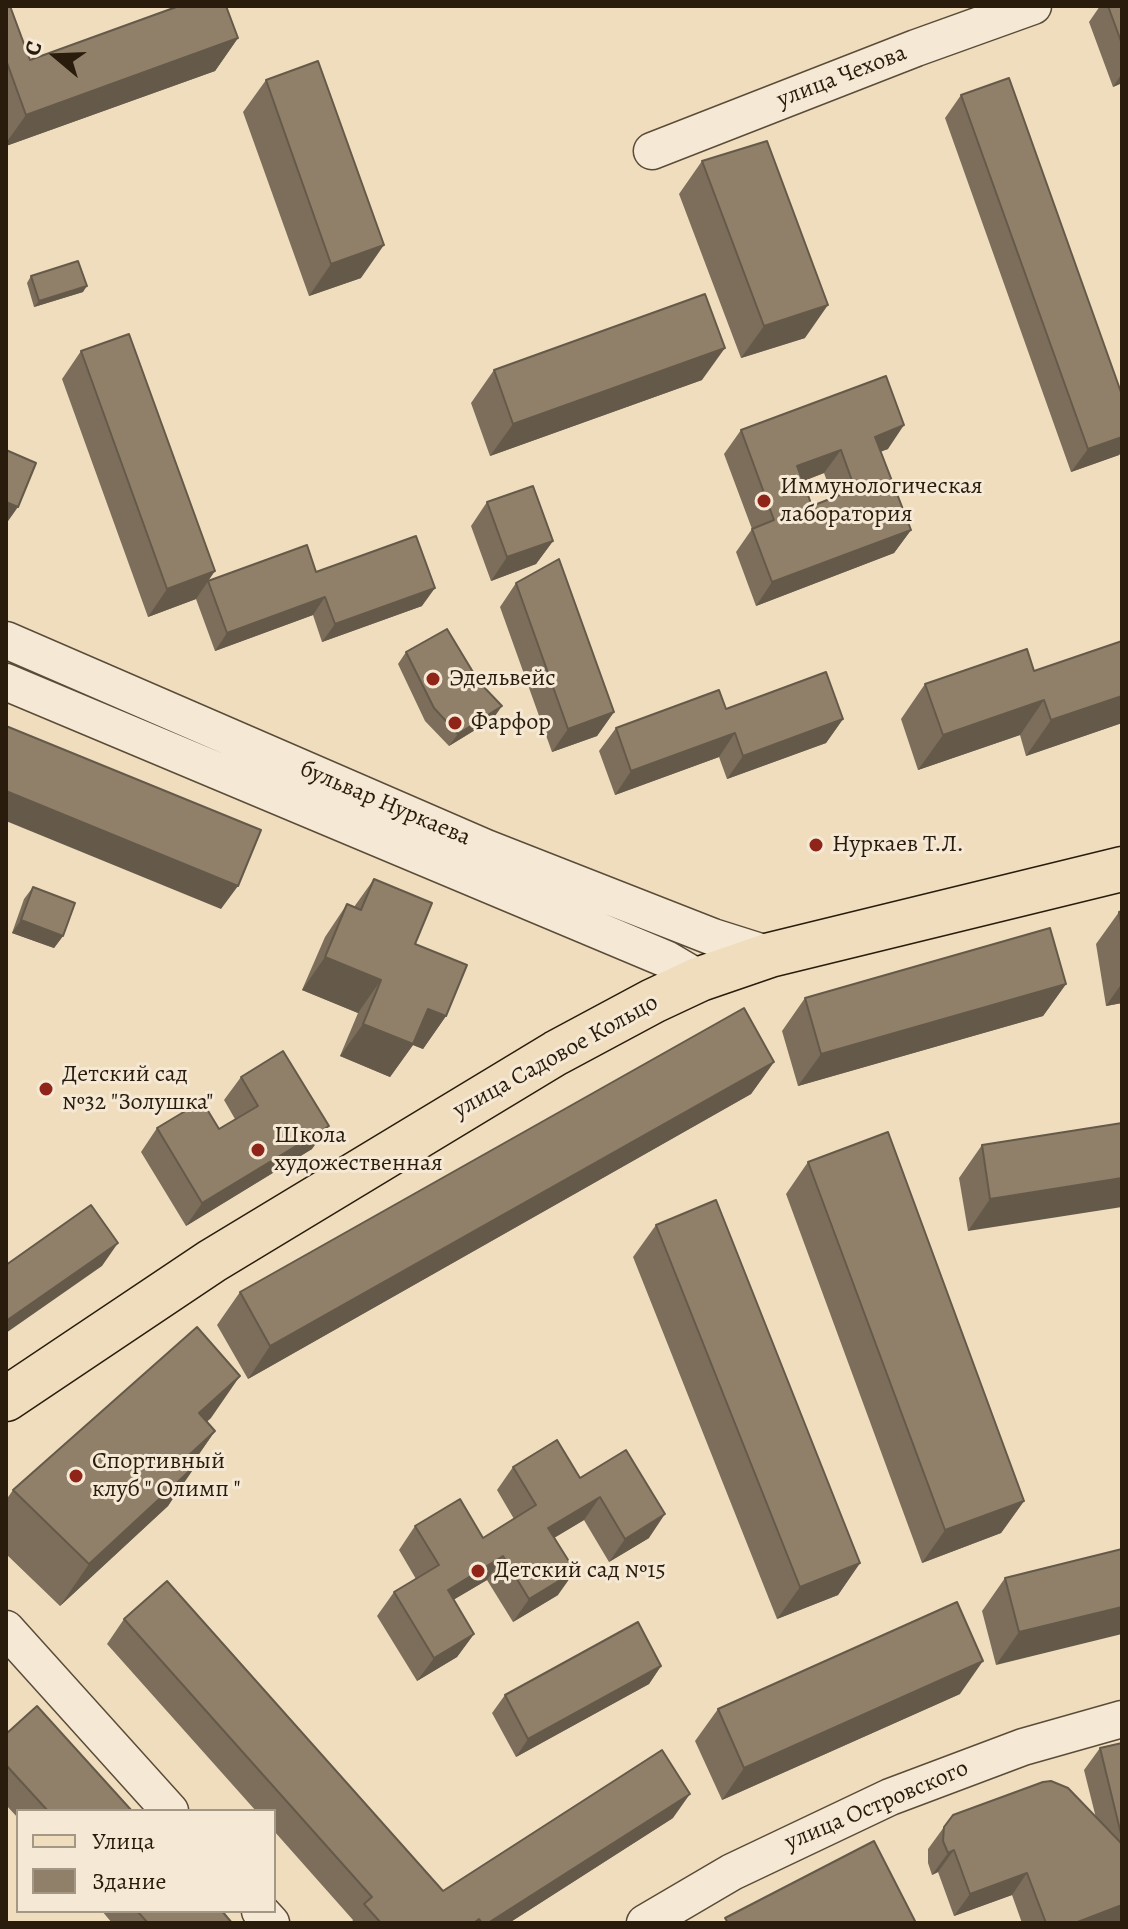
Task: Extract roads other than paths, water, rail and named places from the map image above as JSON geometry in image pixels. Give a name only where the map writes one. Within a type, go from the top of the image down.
[{"type":"main road","name":"улица Садовое Кольцо","points":[[6,1399],[212,1261],[556,1053],[653,1001],[700,979],[770,955],[1122,869]]},
{"type":"street","name":"улица Чехова","points":[[652,151],[1033,6]]},
{"type":"street","name":"бульвар Нуркаева","points":[[6,640],[486,848],[713,937],[770,955]]},
{"type":"street","name":"бульвар Нуркаева","points":[[6,682],[654,954],[700,979]]},
{"type":"street","points":[[6,1629],[168,1809]]},
{"type":"street","name":"улица Островского","points":[[645,1923],[746,1865],[890,1797],[1023,1747],[1122,1719]]},
{"type":"place","name":"Иммунологическая лаборатория","points":[[764,501]]},
{"type":"place","name":"Эдельвейс","points":[[433,679]]},
{"type":"place","name":"Фарфор","points":[[455,723]]},
{"type":"place","name":"Нуркаев Т.Л.","points":[[816,845]]},
{"type":"place","name":"Детский сад №32 \"Золушка\"","points":[[46,1089]]},
{"type":"place","name":"Школа художественная","points":[[258,1150]]},
{"type":"place","name":"Спортивный клуб \" Олимп \"","points":[[76,1476]]},
{"type":"place","name":"Детский сад №15","points":[[478,1571]]}]
